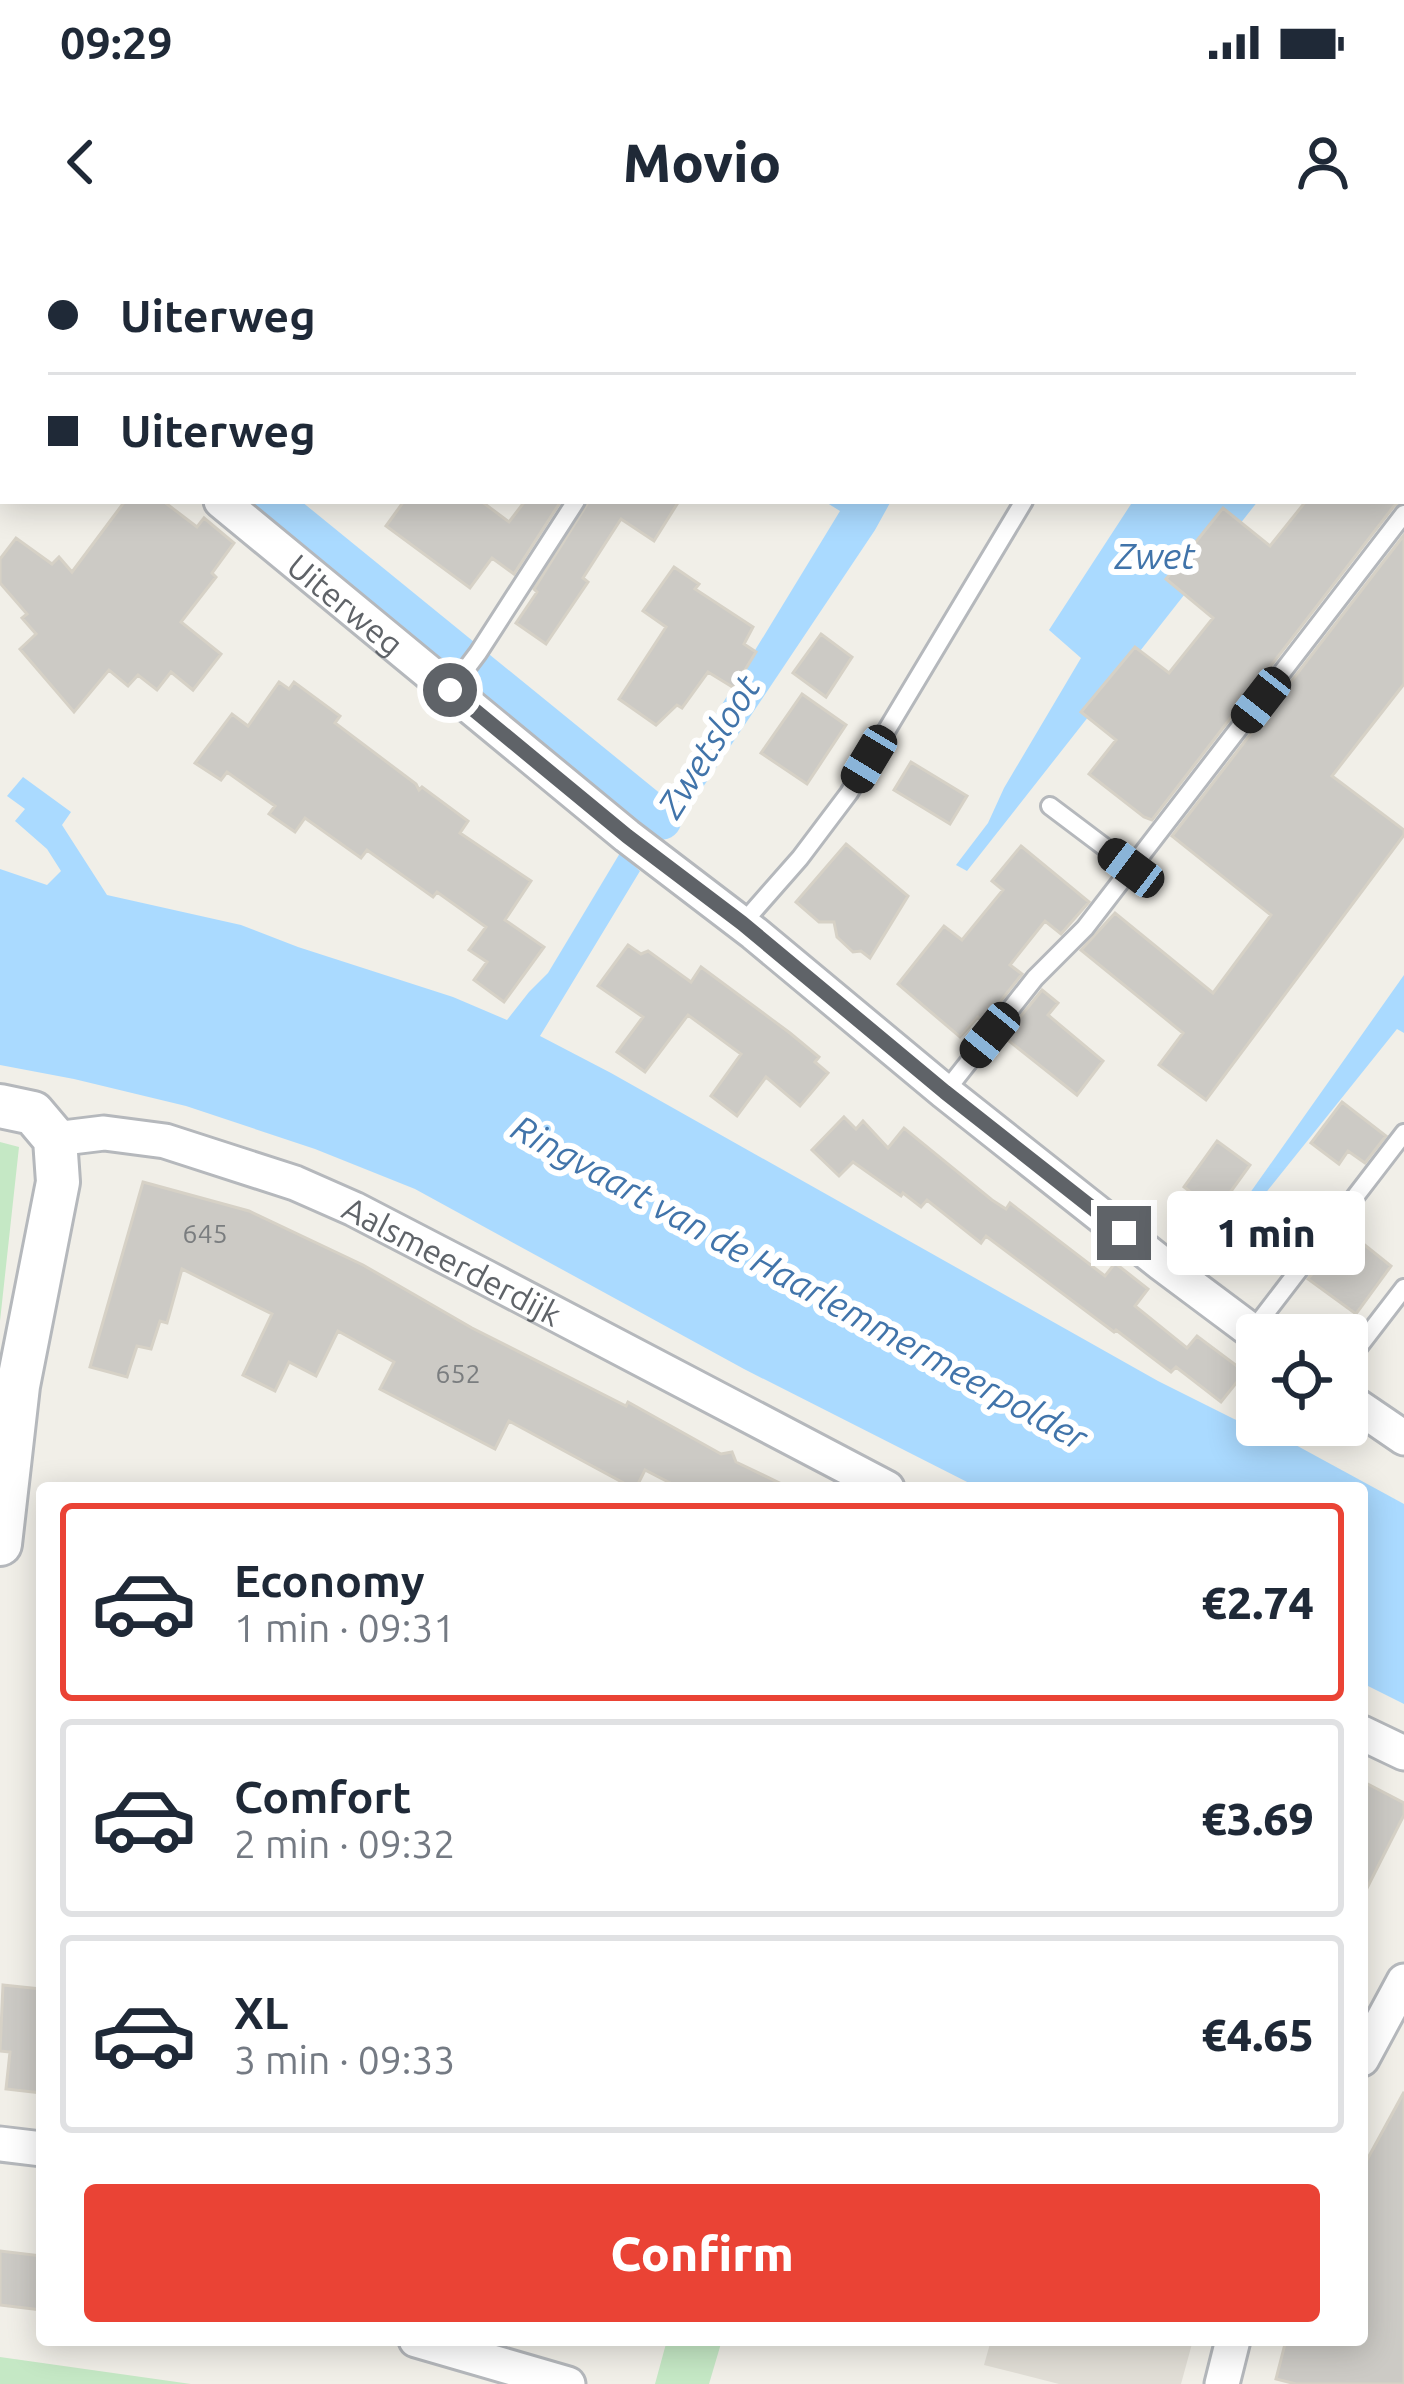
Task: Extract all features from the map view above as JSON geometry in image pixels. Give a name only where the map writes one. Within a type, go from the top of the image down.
[{"type":"street","name":"Uiterweg","points":[[225,504],[456,682],[640,846],[1236,1319]]},
{"type":"street","points":[[0,1106],[34,1113],[56,1139],[58,1182],[18,1386],[0,1544]]},
{"type":"street","name":"Aalsmeerderdijk","points":[[56,1139],[104,1133],[165,1141],[296,1184],[485,1276],[875,1482]]},
{"type":"street","points":[[1368,1413],[1404,1438]]},
{"type":"street","points":[[1368,1736],[1404,1753]]},
{"type":"street","points":[[1368,2049],[1404,1981]]},
{"type":"street","points":[[0,2144],[36,2148]]},
{"type":"street","points":[[437,2346],[568,2384]]},
{"type":"street","points":[[1222,2384],[1232,2346]]},
{"type":"lane","points":[[456,682],[574,504]]},
{"type":"lane","points":[[742,923],[849,793],[1022,504]]},
{"type":"lane","points":[[945,1092],[1035,978],[1084,928],[1404,514]]},
{"type":"lane","points":[[1050,806],[1131,868]]},
{"type":"lane","points":[[1269,1314],[1404,1132]]},
{"type":"lane","points":[[1368,1335],[1404,1288]]},
{"type":"shaded area","points":[[989,2346],[1191,2346],[1181,2384],[1059,2384],[984,2365]]},
{"type":"green space","points":[[0,1142],[19,1147],[0,1321]]},
{"type":"green space","points":[[665,2346],[720,2346],[709,2384],[655,2384]]},
{"type":"green space","points":[[0,2357],[191,2384],[0,2384]]},
{"type":"water","name":"Zwetsloot","points":[[829,504],[889,504],[693,802],[659,842],[634,822],[648,799],[668,793],[840,511]]},
{"type":"water","name":"Zwet","points":[[1131,504],[1256,504],[967,871],[956,865],[988,823],[1081,658],[1049,630]]},
{"type":"water","name":"Ringvaart van de Haarlemmermeerpolder","points":[[23,777],[71,812],[62,825],[107,895],[241,925],[507,1020],[548,973],[620,853],[640,871],[540,1036],[1158,1381],[1236,1420],[1236,1446],[1298,1446],[1364,1482],[967,1482],[744,1369],[415,1189],[186,1106],[0,1065],[0,869],[47,885],[61,871],[47,849],[15,821],[25,809],[7,796]]},
{"type":"water","points":[[1404,975],[1404,1033],[1397,1029],[1203,1271],[1197,1268]]},
{"type":"water","points":[[1368,1484],[1404,1504],[1404,1704],[1368,1686]]},
{"type":"building","points":[[123,504],[167,504],[197,527],[204,518],[234,543],[212,573],[216,577],[181,622],[221,654],[193,690],[171,672],[157,690],[138,675],[128,686],[109,670],[74,712],[20,649],[36,634],[22,618],[27,614],[0,583],[0,559],[16,538],[52,564],[59,557],[72,572]]},
{"type":"building","points":[[402,504],[485,504],[509,522],[523,504],[559,504],[514,574],[492,558],[470,588],[386,526]]},
{"type":"building","points":[[587,504],[677,504],[654,541],[621,519],[583,578],[588,582],[546,644],[516,623],[537,592],[534,589]]},
{"type":"building","points":[[1304,504],[1398,504],[1152,820],[1144,817],[1089,774],[1116,740],[1081,712],[1135,647],[1169,673],[1213,618],[1166,579],[1223,508],[1270,546]]},
{"type":"building","points":[[1404,535],[1404,684],[1332,776],[1404,830],[1404,835],[1206,1100],[1159,1065],[1183,1033],[1081,950],[1115,913],[1213,993],[1271,915],[1172,836]]},
{"type":"building","points":[[674,567],[699,584],[695,589],[753,627],[744,644],[756,652],[734,688],[708,672],[682,708],[677,705],[656,725],[619,699],[666,627],[643,611]]},
{"type":"building","points":[[821,634],[852,657],[826,697],[793,673]]},
{"type":"building","points":[[279,682],[289,689],[294,682],[340,716],[335,723],[419,790],[422,787],[468,821],[460,833],[531,881],[505,920],[544,947],[504,1002],[474,980],[487,962],[469,950],[486,927],[437,892],[433,897],[367,850],[361,858],[305,818],[295,832],[269,814],[275,806],[227,772],[221,780],[195,763],[232,714],[248,726]]},
{"type":"building","points":[[802,694],[846,725],[807,784],[761,753]]},
{"type":"building","points":[[911,762],[967,796],[950,824],[894,790]]},
{"type":"building","points":[[846,844],[908,896],[870,958],[861,951],[853,952],[837,937],[834,922],[819,922],[796,902]]},
{"type":"building","points":[[1021,846],[1089,902],[1061,934],[1045,921],[1010,965],[1022,974],[984,1022],[978,1017],[960,1037],[898,984],[944,926],[962,940],[1003,890],[992,881]]},
{"type":"building","points":[[628,945],[641,954],[648,951],[691,982],[701,967],[819,1057],[815,1062],[828,1073],[800,1106],[766,1077],[737,1116],[711,1096],[741,1054],[688,1015],[645,1072],[617,1052],[643,1017],[598,986]]},
{"type":"building","points":[[1042,990],[1058,1003],[1048,1015],[1103,1061],[1077,1095],[1004,1037]]},
{"type":"building","points":[[1342,1102],[1386,1136],[1365,1163],[1348,1151],[1339,1164],[1311,1143]]},
{"type":"building","points":[[844,1117],[856,1129],[863,1121],[888,1148],[904,1128],[992,1200],[1006,1209],[1010,1203],[1105,1276],[1115,1263],[1148,1289],[1135,1306],[1187,1348],[1197,1336],[1236,1365],[1236,1383],[1221,1402],[1176,1367],[1171,1372],[1114,1332],[986,1236],[981,1243],[927,1200],[921,1207],[853,1162],[839,1176],[812,1150]]},
{"type":"building","points":[[1217,1141],[1250,1165],[1216,1212],[1184,1187]]},
{"type":"building","points":[[143,1182],[249,1211],[363,1265],[472,1328],[626,1406],[628,1402],[721,1454],[732,1452],[736,1462],[778,1482],[668,1482],[645,1470],[639,1482],[622,1482],[509,1421],[495,1449],[380,1389],[394,1362],[338,1331],[316,1376],[289,1362],[275,1391],[243,1375],[272,1314],[182,1269],[167,1323],[160,1321],[151,1349],[137,1346],[127,1377],[90,1367]]},
{"type":"building","points":[[1334,1203],[1288,1263],[1267,1248],[1297,1208]]},
{"type":"building","points":[[1346,1230],[1391,1266],[1356,1314],[1308,1279]]},
{"type":"building","points":[[1368,1784],[1404,1803],[1404,1815],[1368,1886]]},
{"type":"building","points":[[3,1985],[36,1988],[36,2092],[6,2089],[10,2052],[0,2051]]},
{"type":"building","points":[[1404,2092],[1404,2384],[1296,2384],[1276,2379],[1284,2346],[1368,2346],[1368,2158]]},
{"type":"building","points":[[0,2251],[36,2255],[36,2309],[0,2305]]},
{"type":"waterway","name":"Zwetsloot","points":[[274,504],[662,820]]},
{"type":"route","points":[[450,690],[1124,1233]]}]
